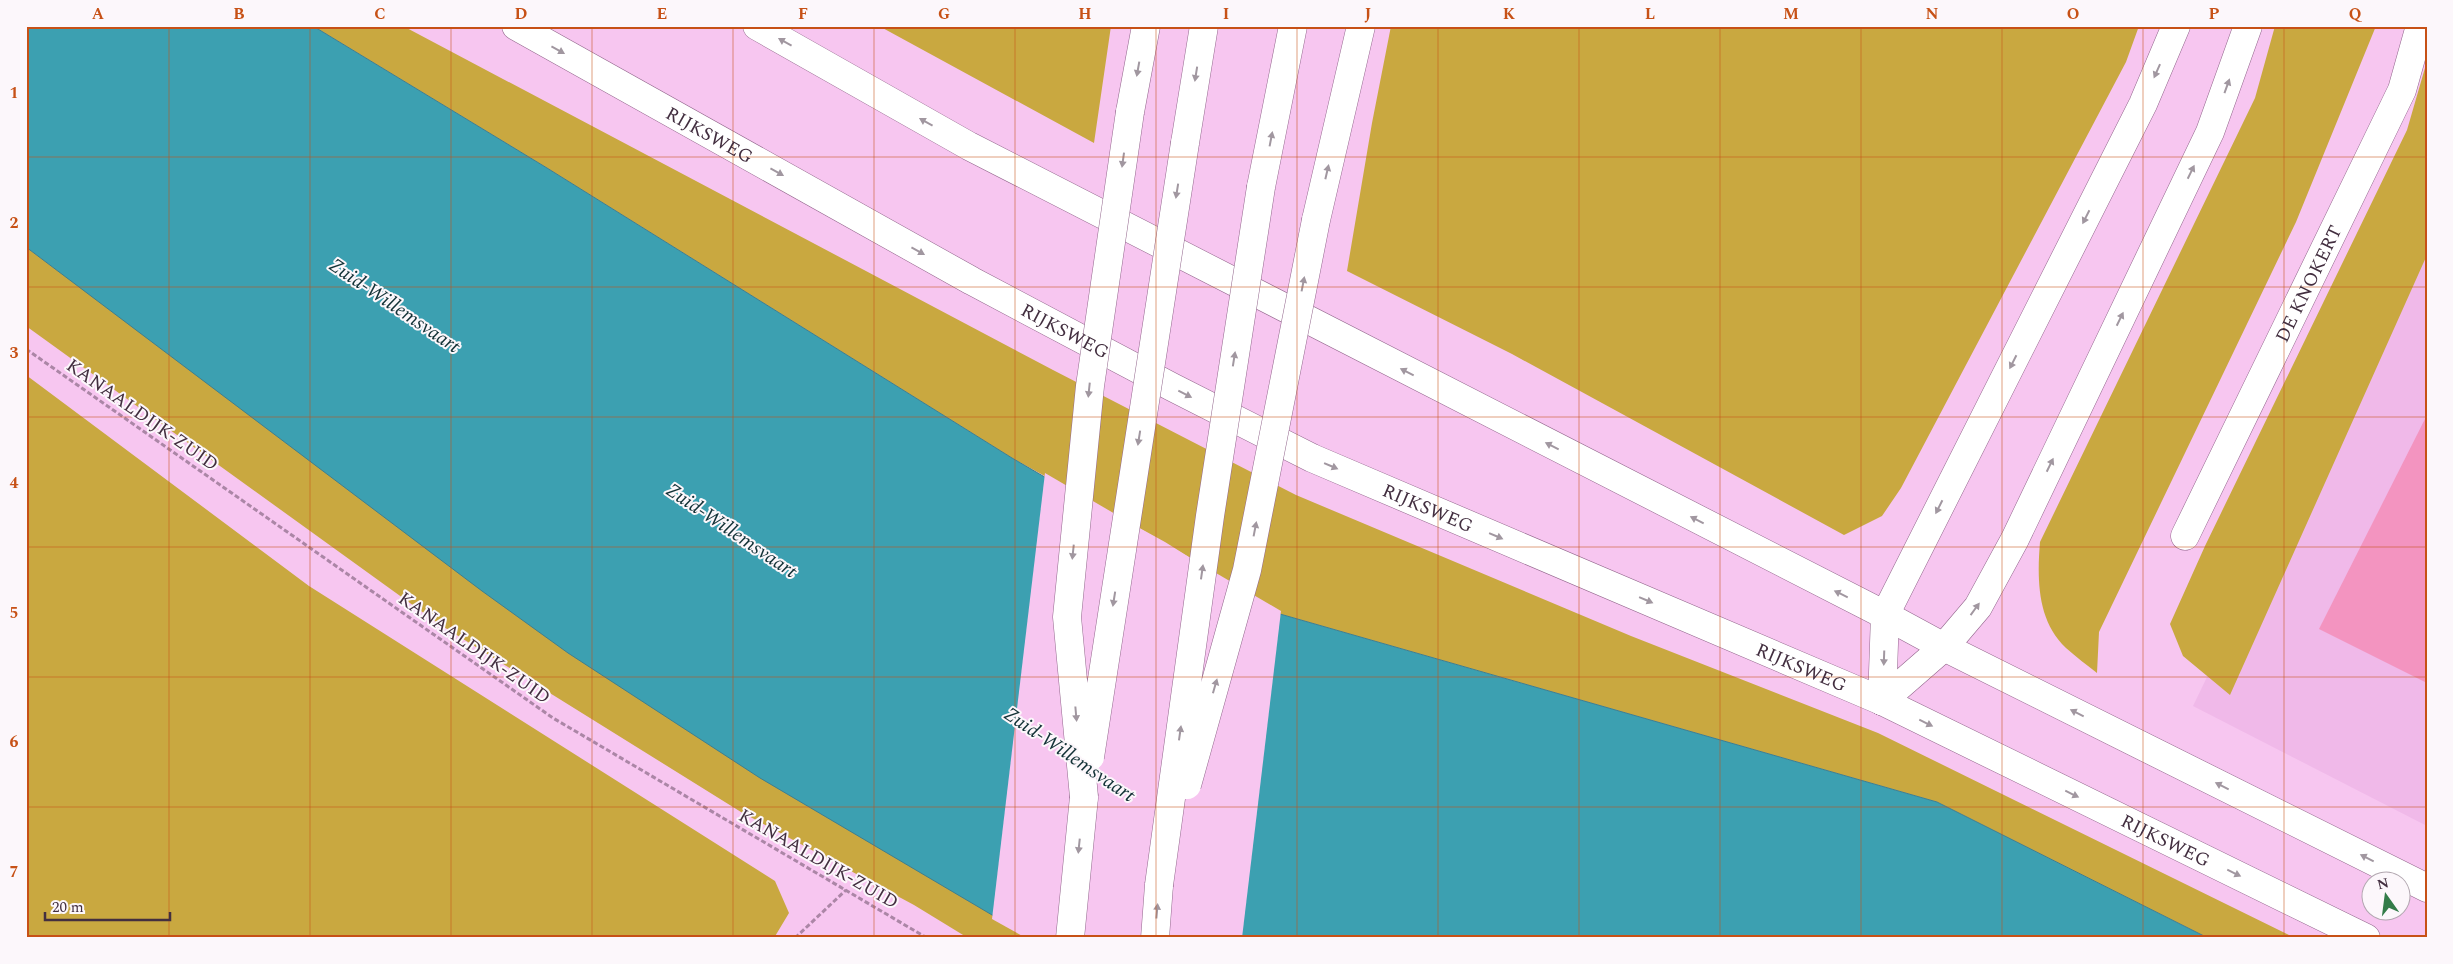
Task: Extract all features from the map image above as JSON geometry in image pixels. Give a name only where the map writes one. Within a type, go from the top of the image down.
[{"type":"main road","name":"RIJKSWEG","points":[[516,26],[972,281],[1172,387],[1312,458],[1882,701],[2366,938]]},
{"type":"main road","points":[[757,26],[969,146],[1944,647],[2427,888]]},
{"type":"main road","points":[[1084,797],[1067,617],[1090,386],[1130,112],[1146,26]]},
{"type":"main road","points":[[1070,938],[1084,797],[1204,26]]},
{"type":"main road","points":[[1155,938],[1159,885],[1208,525],[1261,187],[1292,26]]},
{"type":"main road","points":[[1159,885],[1247,570],[1316,220],[1361,26]]},
{"type":"main road","points":[[1882,701],[1885,615],[2143,104],[2176,26]]},
{"type":"main road","points":[[1882,701],[1944,647],[1978,607],[2015,538],[2210,132],[2248,26]]},
{"type":"main road","name":"DE KNOKERT","points":[[2185,536],[2402,90],[2420,26]]},
{"type":"path","name":"KANAALDIJK-ZUID","points":[[26,349],[553,718],[927,938]]},
{"type":"path","points":[[795,938],[846,890]]},
{"type":"shaded area","points":[[313,26],[403,26],[1053,370],[1296,495],[1631,636],[1878,733],[2295,938],[2208,938],[1937,802],[1280,614],[1165,542],[1012,458],[547,168]]},
{"type":"shaded area","points":[[879,26],[1111,26],[1094,143]]},
{"type":"shaded area","points":[[1391,26],[2139,26],[2126,62],[1901,488],[1882,516],[1844,535],[1512,354],[1347,271],[1372,123]]},
{"type":"shaded area","points":[[2275,26],[2376,26],[2296,222],[2099,632],[2097,673],[2066,648],[2056,637],[2049,625],[2044,612],[2039,585],[2040,542],[2255,98]]},
{"type":"shaded area","points":[[2427,61],[2427,255],[2230,695],[2183,656],[2170,624],[2205,546],[2407,130]]},
{"type":"shaded area","points":[[2427,222],[2427,826],[2193,706]]},
{"type":"shaded area","points":[[26,247],[156,343],[1031,938],[968,938],[914,905],[741,812],[439,624],[26,326]]},
{"type":"shaded area","points":[[26,375],[309,586],[775,881],[789,913],[774,938],[26,938]]},
{"type":"water","name":"Zuid-Willemsvaart","points":[[26,26],[313,26],[547,168],[1012,458],[1280,614],[1937,802],[2208,938],[1031,938],[760,778],[568,653],[482,591],[26,247]]},
{"type":"pier","points":[[1045,473],[1281,611],[1242,938],[1026,938],[992,919]]},
{"type":"building","points":[[2427,415],[2427,683],[2319,629]]}]
